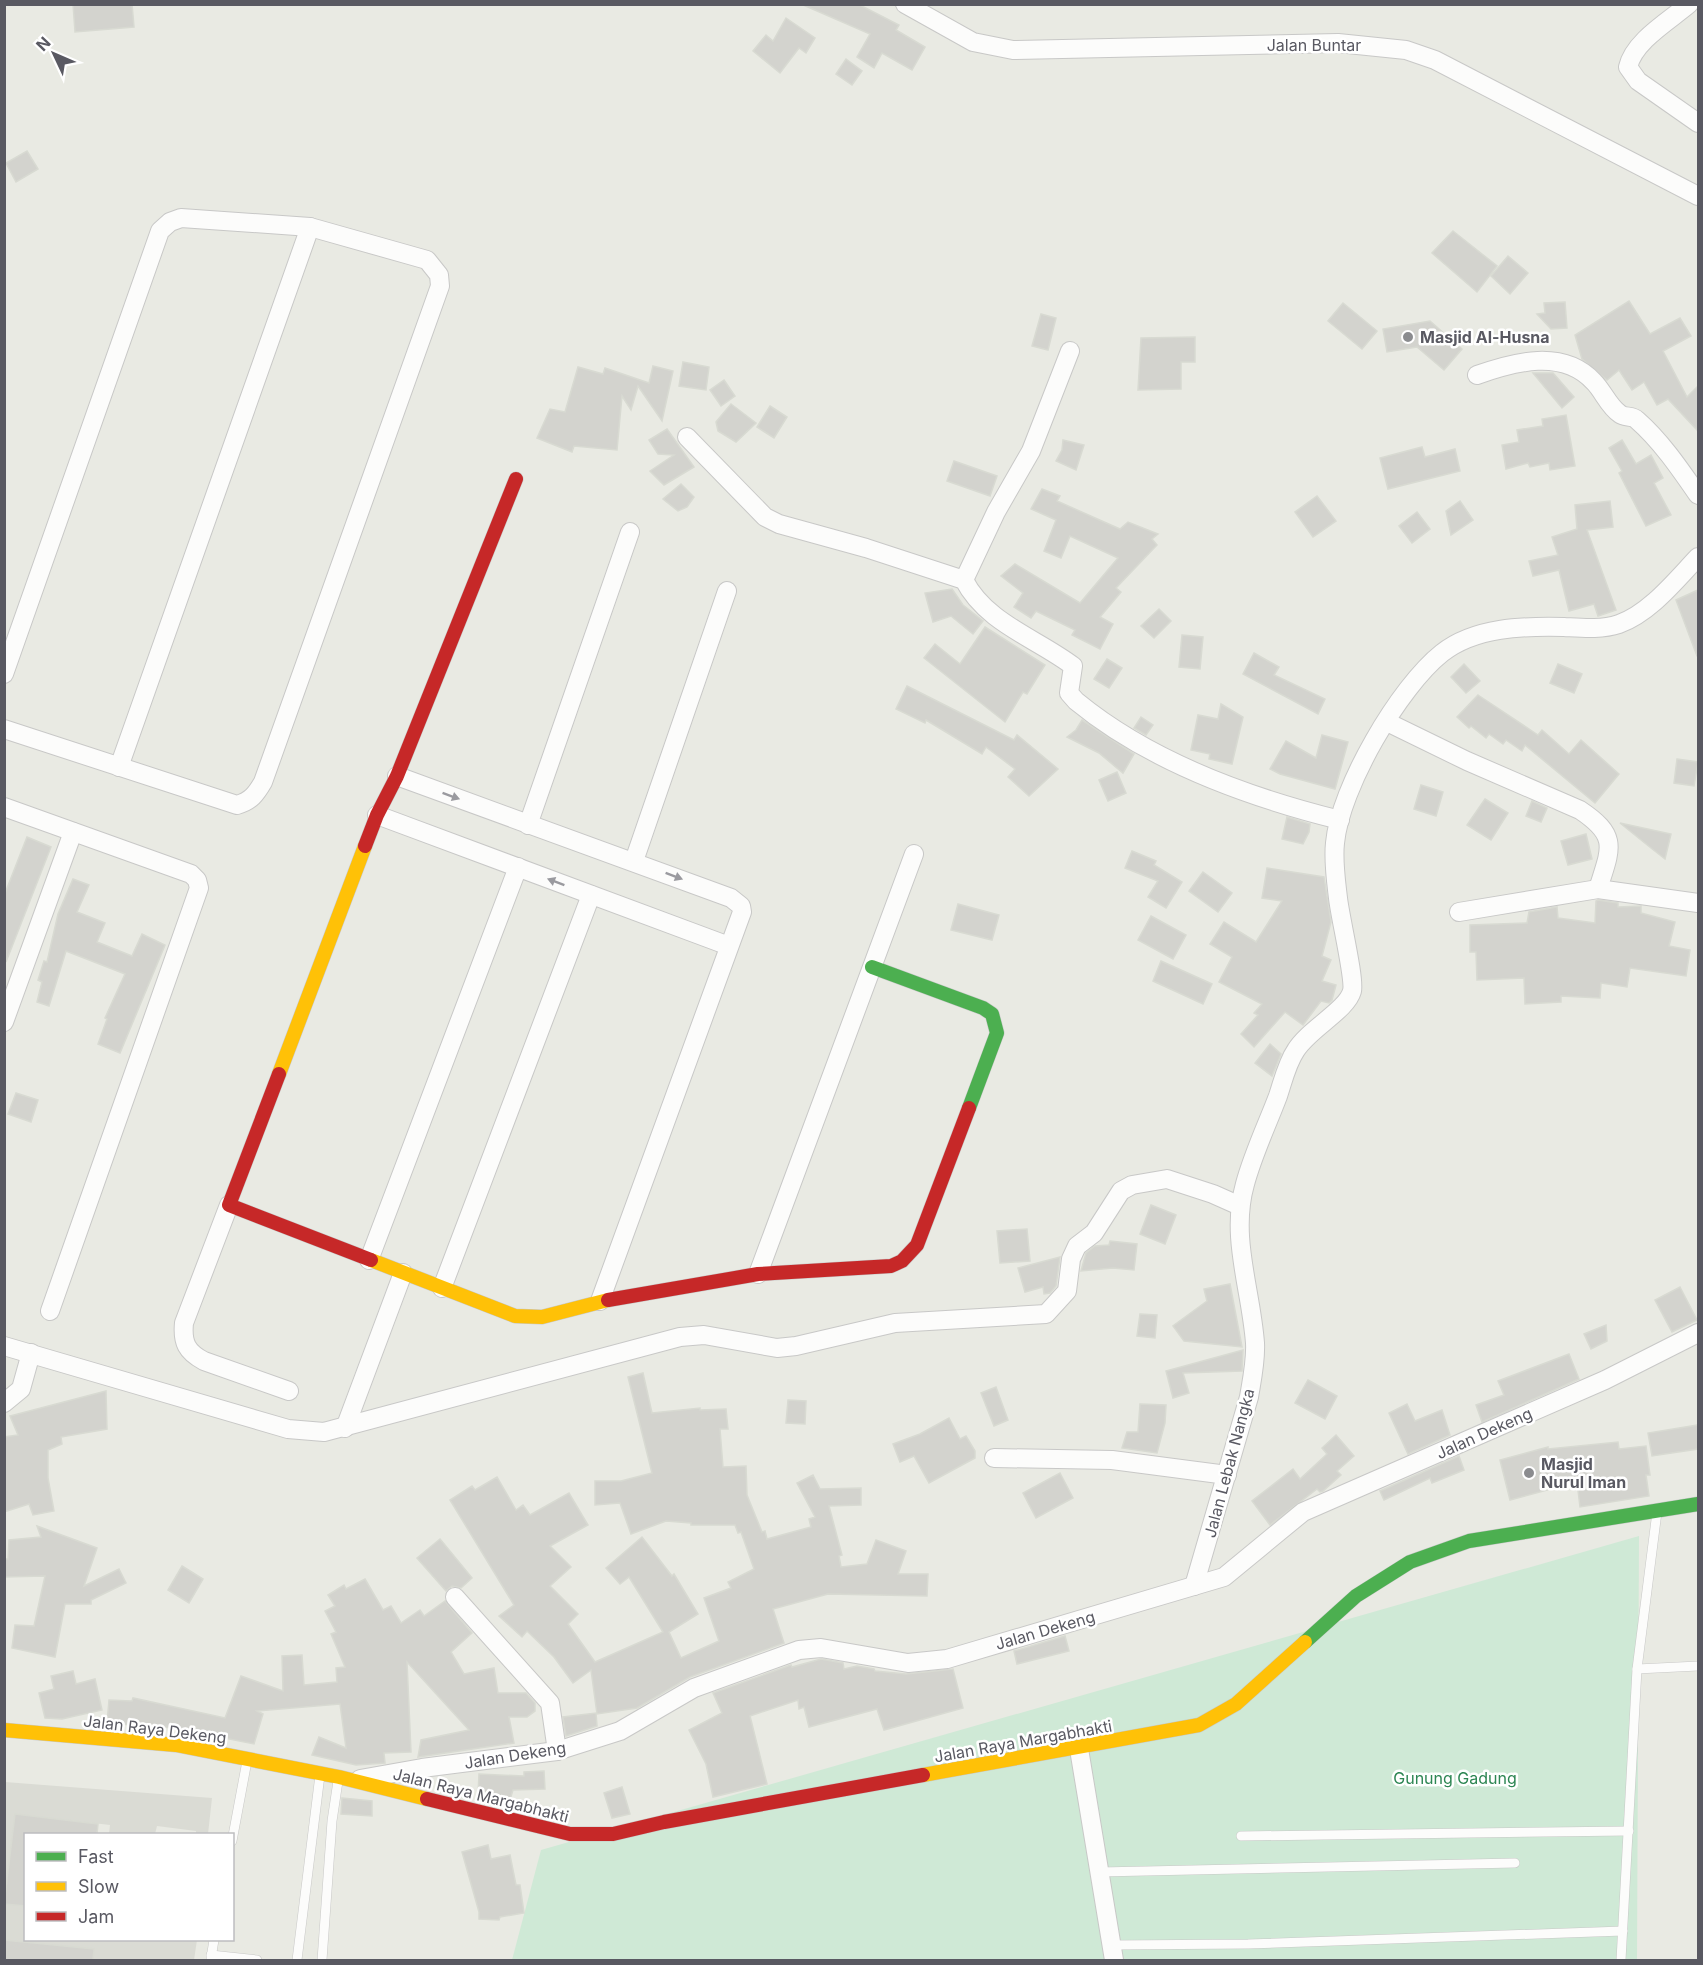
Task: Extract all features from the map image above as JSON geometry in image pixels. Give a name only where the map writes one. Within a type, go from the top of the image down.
[{"type":"street","name":"Jalan Buntar","points":[[905,4],[973,42],[1013,50],[1338,43],[1406,50],[1435,60],[1698,196]]},
{"type":"street","points":[[1689,4],[1640,46],[1630,57],[1628,67],[1638,81],[1698,123]]},
{"type":"street","points":[[4,674],[160,231],[170,222],[181,218],[310,227],[428,261],[439,275],[440,286],[263,782],[247,802],[237,805],[4,729]]},
{"type":"street","points":[[119,767],[310,227]]},
{"type":"street","points":[[964,580],[996,512],[1027,459],[1070,351]]},
{"type":"street","points":[[1477,375],[1512,363],[1530,360],[1555,362],[1580,371],[1593,380],[1619,414],[1635,418],[1677,465],[1698,495]]},
{"type":"street","points":[[687,437],[765,517],[779,524],[866,548],[964,580],[972,596],[989,612],[1072,664],[1074,670],[1069,689],[1070,695],[1090,713],[1151,752],[1239,788],[1340,820],[1356,775],[1387,722],[1422,673],[1441,654],[1460,641],[1497,631],[1523,627],[1595,629],[1618,624],[1637,615],[1698,557]]},
{"type":"street","points":[[289,1391],[193,1355],[182,1338],[184,1323],[377,815],[397,776],[516,479]]},
{"type":"street","points":[[528,825],[630,532]]},
{"type":"street","points":[[634,861],[727,591]]},
{"type":"street","points":[[1387,722],[1467,761],[1580,810],[1593,819],[1604,829],[1611,844],[1598,889]]},
{"type":"street","points":[[397,776],[528,825],[634,861],[737,902],[742,912],[600,1301]]},
{"type":"street","points":[[4,807],[191,874],[197,880],[199,888],[50,1311]]},
{"type":"street","points":[[377,815],[729,946]]},
{"type":"street","name":"Jalan Lebak Nangka","points":[[1194,1587],[1249,1398],[1254,1367],[1255,1345],[1238,1226],[1245,1183],[1294,1051],[1319,1024],[1345,1005],[1352,994],[1353,982],[1341,928],[1335,878],[1335,844],[1340,820]]},
{"type":"street","points":[[4,1022],[73,832]]},
{"type":"street","points":[[758,1274],[914,854]]},
{"type":"street","points":[[369,1260],[518,867]]},
{"type":"street","points":[[1459,912],[1598,889],[1698,903]]},
{"type":"street","points":[[442,1288],[591,895]]},
{"type":"street","points":[[229,1205],[515,1316],[528,1318],[542,1317],[600,1301],[758,1274],[891,1266],[910,1254],[917,1245],[997,1033],[992,1014],[983,1008],[872,967]]},
{"type":"street","points":[[4,1346],[288,1429],[324,1432],[680,1337],[704,1335],[777,1348],[796,1346],[895,1323],[1046,1314],[1067,1291],[1071,1259],[1077,1246],[1094,1233],[1121,1191],[1132,1185],[1167,1179],[1213,1194],[1240,1206]]},
{"type":"street","points":[[345,1428],[403,1273]]},
{"type":"street","name":"Jalan Dekeng","points":[[346,1779],[557,1751],[620,1731],[694,1688],[799,1650],[821,1648],[886,1661],[926,1662],[947,1659],[1194,1587],[1224,1577],[1238,1568],[1303,1512],[1605,1380],[1698,1333]]},
{"type":"street","points":[[4,1403],[21,1389],[31,1353]]},
{"type":"street","points":[[994,1458],[1112,1460],[1227,1475]]},
{"type":"street","name":"Jalan Raya Margabhakti","points":[[301,1769],[570,1834],[613,1834],[664,1822],[1078,1749],[1198,1725],[1220,1715],[1236,1704],[1356,1596],[1410,1562],[1469,1542],[1698,1504]]},
{"type":"street","points":[[455,1597],[550,1703],[557,1751]]},
{"type":"street","name":"Jalan Raya Dekeng","points":[[4,1730],[177,1745],[301,1769]]},
{"type":"street","points":[[1078,1749],[1113,1953]]},
{"type":"lane","points":[[1621,1960],[1637,1669],[1657,1510]]},
{"type":"lane","points":[[1637,1669],[1698,1666]]},
{"type":"lane","points":[[234,1833],[248,1758]]},
{"type":"lane","points":[[297,1960],[321,1773]]},
{"type":"lane","points":[[322,1960],[332,1821],[346,1779]]},
{"type":"lane","points":[[1241,1836],[1629,1831]]},
{"type":"lane","points":[[1100,1872],[1515,1863]]},
{"type":"lane","points":[[1113,1953],[1248,1944],[1623,1931]]},
{"type":"lane","points":[[214,1941],[211,1958],[257,1960]]},
{"type":"shaded area","points":[[5,1782],[212,1798],[208,1833],[157,1826],[155,1833],[109,1833],[110,1825],[16,1814],[5,1901]]},
{"type":"shaded area","points":[[5,1904],[24,1906],[24,1941],[197,1941],[194,1960],[92,1960],[93,1950],[5,1940]]},
{"type":"green space","name":"Gunung Gadung","points":[[1639,1536],[1637,1960],[512,1960],[541,1850]]},
{"type":"building","points":[[73,4],[132,4],[134,27],[75,32]]},
{"type":"building","points":[[801,4],[858,4],[899,25],[896,30],[925,47],[912,70],[882,53],[874,68],[857,57],[870,34]]},
{"type":"building","points":[[786,18],[815,38],[806,53],[799,48],[780,73],[753,51],[766,35],[773,41]]},
{"type":"building","points":[[846,59],[862,71],[852,85],[836,74]]},
{"type":"building","points":[[27,151],[38,169],[16,182],[6,163]]},
{"type":"building","points":[[1453,231],[1497,266],[1477,292],[1432,253]]},
{"type":"building","points":[[1508,256],[1528,273],[1510,294],[1491,276]]},
{"type":"building","points":[[1629,301],[1650,334],[1680,318],[1691,336],[1663,351],[1687,397],[1698,386],[1698,431],[1668,399],[1657,405],[1644,382],[1632,390],[1619,370],[1607,380],[1582,359],[1575,335]]},
{"type":"building","points":[[1565,302],[1567,328],[1551,329],[1537,314],[1545,313],[1544,303]]},
{"type":"building","points":[[1343,303],[1377,331],[1362,349],[1328,321]]},
{"type":"building","points":[[1041,314],[1056,318],[1048,350],[1032,346]]},
{"type":"building","points":[[1430,321],[1462,349],[1444,370],[1417,347],[1387,352],[1383,329]]},
{"type":"building","points":[[1195,337],[1195,362],[1181,362],[1181,389],[1138,390],[1141,338]]},
{"type":"building","points":[[683,362],[709,367],[706,390],[679,386]]},
{"type":"building","points":[[653,366],[673,371],[662,421],[638,386],[631,410],[622,396],[617,450],[574,446],[572,452],[537,438],[550,409],[565,412],[578,367],[603,374],[605,368],[649,383]]},
{"type":"building","points":[[1533,373],[1553,373],[1574,397],[1562,408]]},
{"type":"building","points":[[724,380],[735,396],[721,406],[710,390]]},
{"type":"building","points":[[731,404],[756,423],[736,442],[718,431],[716,422]]},
{"type":"building","points":[[770,406],[787,417],[774,438],[757,427]]},
{"type":"building","points":[[1566,415],[1575,466],[1550,470],[1549,463],[1530,467],[1528,463],[1506,469],[1502,445],[1519,442],[1517,430],[1543,426],[1542,419]]},
{"type":"building","points":[[667,429],[694,467],[664,485],[650,471],[674,455],[658,454],[649,440]]},
{"type":"building","points":[[1063,440],[1084,445],[1076,470],[1056,461],[1062,450]]},
{"type":"building","points":[[1622,440],[1636,464],[1651,455],[1663,478],[1654,483],[1671,515],[1646,526],[1619,473],[1622,471],[1609,448]]},
{"type":"building","points":[[1422,447],[1425,457],[1455,449],[1460,471],[1388,489],[1380,458]]},
{"type":"building","points":[[954,461],[997,476],[990,496],[947,481]]},
{"type":"building","points":[[681,484],[694,497],[687,507],[678,511],[663,499]]},
{"type":"building","points":[[1042,489],[1060,496],[1057,501],[1120,529],[1128,522],[1158,534],[1152,539],[1157,545],[1116,588],[1121,592],[1100,617],[1113,624],[1100,649],[1072,635],[1075,630],[1036,611],[1031,618],[1014,607],[1023,593],[1001,576],[1015,564],[1080,603],[1118,558],[1070,536],[1061,558],[1044,551],[1056,520],[1031,509]]},
{"type":"building","points":[[1317,496],[1336,521],[1313,537],[1295,512]]},
{"type":"building","points":[[1460,501],[1473,520],[1451,535],[1446,511]]},
{"type":"building","points":[[1610,501],[1613,527],[1587,530],[1616,610],[1598,616],[1594,604],[1569,611],[1559,570],[1533,576],[1529,561],[1558,555],[1552,537],[1577,529],[1575,505]]},
{"type":"building","points":[[1417,512],[1430,529],[1412,543],[1399,526]]},
{"type":"building","points":[[952,589],[963,605],[983,621],[973,634],[951,616],[933,622],[925,593]]},
{"type":"building","points":[[1698,590],[1698,656],[1697,656],[1676,600]]},
{"type":"building","points":[[1159,609],[1171,621],[1154,638],[1141,626]]},
{"type":"building","points":[[985,627],[1045,665],[1027,694],[1023,692],[1005,722],[924,658],[935,644],[960,664]]},
{"type":"building","points":[[1182,635],[1203,637],[1200,669],[1179,667]]},
{"type":"building","points":[[1254,653],[1279,667],[1274,675],[1325,699],[1318,714],[1243,674]]},
{"type":"building","points":[[1107,659],[1122,668],[1109,688],[1094,679]]},
{"type":"building","points":[[1464,664],[1480,681],[1466,693],[1451,677]]},
{"type":"building","points":[[1558,664],[1582,674],[1574,693],[1550,683]]},
{"type":"building","points":[[907,686],[1014,740],[1017,735],[1058,769],[1029,796],[1008,777],[1015,769],[986,747],[982,754],[926,720],[925,723],[896,709]]},
{"type":"building","points":[[1478,695],[1538,735],[1542,730],[1569,754],[1581,740],[1619,774],[1595,803],[1525,745],[1522,751],[1506,740],[1503,744],[1489,734],[1486,738],[1471,726],[1469,728],[1457,717]]},
{"type":"building","points":[[1221,704],[1243,717],[1232,764],[1209,759],[1210,754],[1191,750],[1198,715],[1218,719]]},
{"type":"building","points":[[1141,717],[1153,725],[1146,735],[1134,728]]},
{"type":"building","points":[[1082,720],[1134,754],[1123,773],[1099,753],[1067,737],[1076,730]]},
{"type":"building","points":[[1322,735],[1348,742],[1335,789],[1280,774],[1270,769],[1286,741],[1316,758]]},
{"type":"building","points":[[1677,759],[1698,762],[1694,786],[1674,783]]},
{"type":"building","points":[[1117,772],[1126,793],[1108,801],[1099,780]]},
{"type":"building","points":[[1421,785],[1443,792],[1436,816],[1414,809]]},
{"type":"building","points":[[1485,799],[1508,813],[1491,840],[1467,825]]},
{"type":"building","points":[[1532,801],[1547,808],[1541,822],[1526,816]]},
{"type":"building","points":[[1287,817],[1310,824],[1303,844],[1282,839]]},
{"type":"building","points":[[1620,823],[1671,834],[1665,859],[1651,848]]},
{"type":"building","points":[[1586,834],[1592,859],[1568,865],[1561,841]]},
{"type":"building","points":[[27,837],[51,847],[6,962],[4,896]]},
{"type":"building","points":[[1132,851],[1156,861],[1154,865],[1182,882],[1166,908],[1148,897],[1158,881],[1125,868]]},
{"type":"building","points":[[1267,868],[1324,877],[1331,922],[1322,956],[1331,960],[1322,981],[1336,985],[1332,1000],[1329,1003],[1321,1001],[1303,1025],[1285,1012],[1254,1047],[1241,1034],[1258,1015],[1254,1013],[1262,1004],[1219,982],[1232,957],[1210,944],[1224,922],[1256,942],[1282,901],[1262,898]]},
{"type":"building","points":[[1203,872],[1232,893],[1218,912],[1189,891]]},
{"type":"building","points":[[73,879],[89,885],[77,912],[105,923],[97,942],[132,956],[142,934],[165,945],[120,1053],[98,1044],[107,1019],[105,1018],[125,974],[66,951],[49,1006],[37,1002],[42,982],[38,980],[44,961],[47,962],[58,914]]},
{"type":"building","points":[[1596,901],[1618,903],[1618,907],[1641,906],[1641,913],[1675,922],[1669,946],[1690,950],[1686,976],[1630,968],[1627,987],[1601,983],[1600,998],[1561,996],[1561,1002],[1525,1004],[1524,978],[1477,980],[1476,952],[1470,952],[1470,925],[1527,923],[1529,912],[1557,907],[1558,918],[1595,923]]},
{"type":"building","points":[[958,904],[999,915],[992,940],[951,930]]},
{"type":"building","points":[[1151,916],[1186,935],[1173,959],[1138,940]]},
{"type":"building","points":[[1161,961],[1212,984],[1203,1004],[1153,981]]},
{"type":"building","points":[[1270,1044],[1281,1054],[1272,1076],[1255,1063]]},
{"type":"building","points":[[16,1093],[38,1100],[31,1122],[8,1114]]},
{"type":"building","points":[[1151,1205],[1176,1215],[1165,1244],[1140,1234]]},
{"type":"building","points":[[1027,1229],[1030,1261],[1000,1263],[997,1231]]},
{"type":"building","points":[[1110,1241],[1137,1244],[1134,1270],[1113,1268],[1081,1271],[1086,1253],[1095,1246],[1109,1245]]},
{"type":"building","points":[[1060,1257],[1056,1286],[1050,1293],[1044,1294],[1043,1287],[1025,1292],[1018,1268]]},
{"type":"building","points":[[1230,1284],[1242,1347],[1184,1341],[1173,1326],[1207,1301],[1204,1289]]},
{"type":"building","points":[[1680,1287],[1697,1320],[1672,1332],[1655,1300]]},
{"type":"building","points":[[1140,1314],[1157,1315],[1155,1338],[1137,1336]]},
{"type":"building","points":[[1606,1325],[1607,1341],[1591,1349],[1584,1334]]},
{"type":"building","points":[[1243,1350],[1242,1371],[1183,1373],[1189,1393],[1173,1398],[1166,1371]]},
{"type":"building","points":[[1569,1354],[1579,1379],[1482,1422],[1476,1405],[1504,1395],[1498,1381]]},
{"type":"building","points":[[643,1373],[652,1413],[700,1408],[700,1410],[726,1409],[728,1429],[720,1429],[723,1467],[746,1466],[747,1495],[767,1539],[811,1527],[809,1519],[815,1517],[797,1483],[813,1475],[820,1489],[861,1488],[861,1505],[829,1506],[842,1555],[839,1556],[841,1567],[867,1564],[876,1540],[906,1551],[898,1574],[928,1574],[927,1596],[828,1594],[773,1609],[784,1643],[690,1677],[637,1708],[597,1714],[591,1670],[573,1683],[554,1657],[527,1631],[522,1637],[499,1616],[514,1605],[450,1500],[472,1486],[475,1490],[497,1477],[516,1510],[523,1505],[530,1515],[569,1493],[588,1525],[550,1546],[571,1567],[550,1586],[578,1614],[568,1624],[595,1662],[663,1632],[629,1577],[620,1584],[606,1568],[642,1537],[672,1576],[674,1574],[698,1614],[669,1632],[681,1658],[719,1641],[704,1598],[731,1588],[728,1582],[754,1569],[741,1532],[738,1533],[735,1525],[691,1525],[691,1523],[666,1521],[631,1534],[620,1503],[595,1505],[595,1481],[621,1481],[652,1473],[628,1377]]},
{"type":"building","points":[[1308,1380],[1337,1396],[1325,1419],[1295,1403]]},
{"type":"building","points":[[996,1387],[1008,1420],[994,1426],[981,1393]]},
{"type":"building","points":[[106,1391],[107,1429],[61,1437],[62,1444],[48,1450],[48,1478],[54,1511],[33,1515],[29,1504],[4,1512],[4,1437],[18,1435],[10,1416]]},
{"type":"building","points":[[788,1400],[806,1401],[805,1424],[786,1423]]},
{"type":"building","points":[[1140,1404],[1166,1405],[1165,1423],[1157,1453],[1122,1448],[1127,1432],[1138,1432]]},
{"type":"building","points":[[1407,1404],[1415,1421],[1442,1410],[1450,1435],[1408,1454],[1389,1413]]},
{"type":"building","points":[[949,1418],[960,1439],[966,1436],[975,1451],[975,1458],[929,1483],[914,1456],[900,1462],[893,1444],[920,1434]]},
{"type":"building","points":[[1698,1425],[1698,1449],[1652,1456],[1648,1433]]},
{"type":"building","points":[[1336,1435],[1354,1456],[1337,1471],[1341,1475],[1323,1491],[1320,1492],[1317,1489],[1270,1525],[1252,1501],[1293,1469],[1300,1479],[1327,1454],[1322,1448]]},
{"type":"building","points":[[1618,1442],[1619,1449],[1646,1446],[1650,1475],[1646,1475],[1649,1496],[1580,1507],[1577,1482],[1510,1500],[1500,1460],[1548,1447],[1548,1449]]},
{"type":"building","points":[[1459,1456],[1464,1470],[1432,1483],[1430,1478],[1384,1500],[1380,1491]]},
{"type":"building","points":[[1060,1473],[1073,1498],[1036,1518],[1023,1493]]},
{"type":"building","points":[[37,1526],[97,1548],[84,1586],[119,1569],[126,1583],[91,1600],[91,1604],[65,1604],[55,1657],[12,1648],[15,1625],[34,1626],[45,1576],[4,1577],[4,1559],[8,1559],[9,1540],[41,1537]]},
{"type":"building","points":[[440,1539],[472,1578],[461,1588],[452,1586],[446,1591],[417,1558]]},
{"type":"building","points":[[182,1566],[203,1579],[189,1603],[168,1590]]},
{"type":"building","points":[[365,1579],[383,1610],[391,1606],[401,1623],[420,1610],[424,1616],[445,1601],[472,1633],[451,1652],[464,1674],[494,1668],[498,1693],[526,1693],[535,1703],[535,1711],[527,1717],[509,1717],[514,1743],[418,1757],[421,1740],[469,1730],[407,1662],[411,1752],[384,1753],[385,1763],[356,1765],[312,1755],[319,1737],[346,1748],[340,1704],[257,1711],[263,1714],[254,1744],[174,1728],[107,1723],[109,1700],[132,1701],[133,1698],[225,1718],[241,1676],[283,1691],[282,1656],[302,1655],[304,1685],[337,1682],[336,1668],[345,1667],[331,1634],[336,1632],[325,1611],[335,1606],[328,1595],[344,1585],[346,1589]]},
{"type":"building","points":[[1065,1636],[1069,1651],[1017,1664],[1014,1651]]},
{"type":"building","points":[[821,1659],[843,1663],[844,1669],[857,1666],[875,1671],[906,1674],[953,1669],[963,1708],[884,1730],[877,1709],[809,1727],[804,1707],[799,1709],[798,1700],[750,1716],[767,1784],[713,1797],[706,1764],[689,1730],[722,1713],[713,1693],[791,1665],[792,1667]]},
{"type":"building","points":[[73,1671],[76,1684],[95,1679],[102,1710],[62,1719],[45,1718],[39,1693],[54,1689],[51,1676]]},
{"type":"building","points":[[596,1713],[597,1726],[566,1736],[563,1717]]},
{"type":"building","points":[[544,1771],[545,1789],[513,1790],[509,1803],[478,1795],[479,1774],[524,1776],[524,1772]]},
{"type":"building","points":[[622,1787],[630,1814],[612,1818],[604,1793]]},
{"type":"building","points":[[342,1798],[372,1801],[372,1816],[341,1814]]},
{"type":"building","points":[[15,1814],[98,1824],[97,1833],[24,1833],[24,1906],[4,1904]]},
{"type":"building","points":[[488,1845],[491,1859],[510,1855],[516,1885],[520,1885],[524,1913],[500,1917],[499,1920],[479,1919],[462,1852]]},
{"type":"building","points":[[4,1940],[94,1949],[93,1960],[4,1960]]},
{"type":"traffic: fast","points":[[872,967],[983,1008],[992,1014],[997,1033],[969,1108]]},
{"type":"traffic: fast","points":[[1305,1642],[1356,1596],[1410,1562],[1469,1541],[1698,1504]]},
{"type":"traffic: slow","points":[[279,1074],[365,846]]},
{"type":"traffic: slow","points":[[371,1260],[515,1316],[542,1317],[608,1300]]},
{"type":"traffic: slow","points":[[923,1775],[1199,1725],[1236,1704],[1305,1642]]},
{"type":"traffic: slow","points":[[4,1730],[176,1745],[339,1777],[427,1799]]},
{"type":"traffic: jam","points":[[365,846],[377,815],[397,776],[516,479]]},
{"type":"traffic: jam","points":[[279,1074],[229,1205],[371,1260]]},
{"type":"traffic: jam","points":[[608,1300],[758,1274],[891,1266],[902,1261],[917,1245],[969,1108]]},
{"type":"traffic: jam","points":[[427,1799],[570,1834],[613,1834],[664,1822],[923,1775]]},
{"type":"place","name":"Masjid Al-Husna","points":[[1408,337]]},
{"type":"place","name":"Masjid Nurul Iman","points":[[1529,1473]]}]
